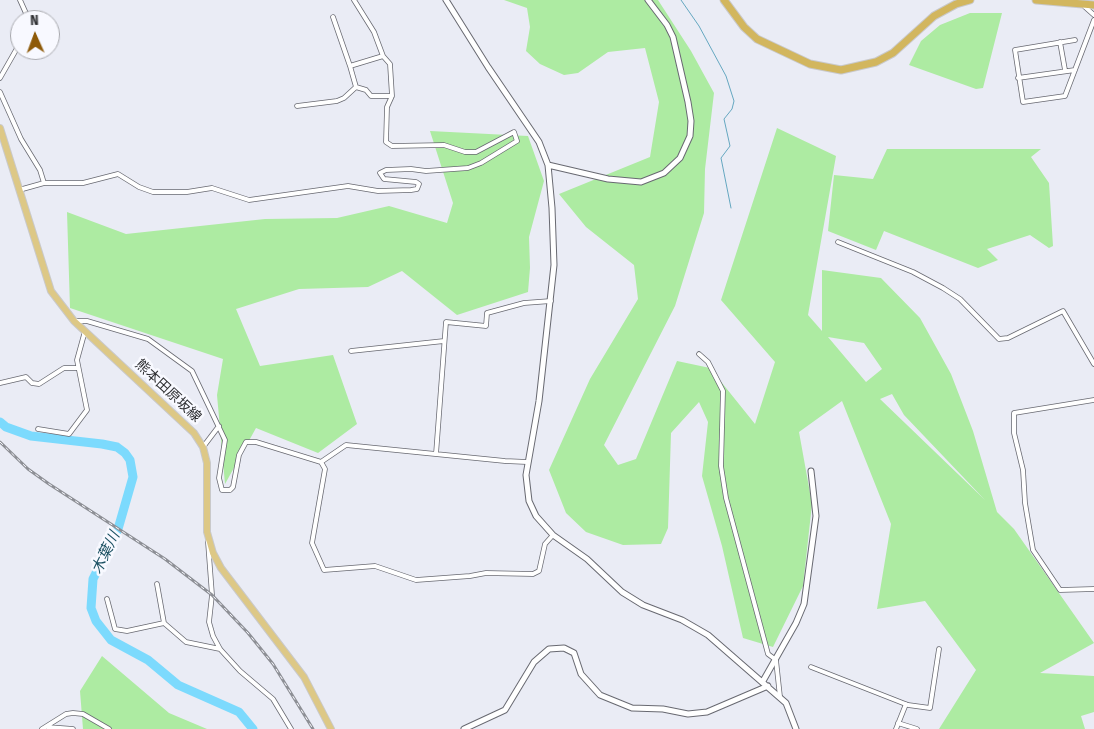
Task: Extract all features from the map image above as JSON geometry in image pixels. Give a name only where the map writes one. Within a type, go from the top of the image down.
[{"type":"highway","points":[[724,0],[744,27],[757,39],[810,64],[841,70],[858,68],[884,58],[893,53],[934,16],[956,4],[970,0]]},
{"type":"highway","points":[[1036,0],[1094,5]]},
{"type":"main road","name":"熊本田原坂線","points":[[0,128],[51,291],[74,321],[194,432],[203,447],[208,476],[207,532],[213,553],[221,568],[304,677],[331,729]]},
{"type":"street","points":[[19,190],[44,183],[83,183],[118,174],[153,192],[187,192],[212,188],[249,200],[329,187],[348,186],[392,192],[417,189],[419,184],[384,179],[380,173],[386,170],[446,171],[468,168],[488,159],[517,141],[514,132],[476,152],[465,152],[444,145],[392,146],[384,139],[387,106],[392,96],[390,64],[383,56],[374,32],[354,0]]},
{"type":"street","points":[[446,0],[488,67],[539,142],[548,165],[554,250],[539,401],[526,475],[529,501],[536,516],[553,536],[587,559],[622,592],[643,605],[694,626],[763,681],[780,697],[790,710],[796,729]]},
{"type":"street","points":[[548,165],[608,179],[641,182],[664,173],[680,158],[690,136],[691,121],[687,94],[673,37],[667,25],[648,0]]},
{"type":"street","points":[[1085,4],[1085,7],[1094,15]]},
{"type":"street","points":[[333,18],[356,88]]},
{"type":"street","points":[[1075,40],[1015,50],[1021,100],[1025,103],[1065,96],[1094,20]]},
{"type":"street","points":[[1060,42],[1065,70]]},
{"type":"street","points":[[350,66],[383,56]]},
{"type":"street","points":[[0,78],[10,60]]},
{"type":"street","points":[[1018,78],[1075,70]]},
{"type":"street","points":[[297,106],[337,101],[356,88],[366,90],[371,96],[392,96]]},
{"type":"street","points":[[0,92],[21,139],[40,170],[44,183]]},
{"type":"street","points":[[838,242],[913,272],[943,288],[960,299],[999,338],[1008,338],[1063,311],[1094,364]]},
{"type":"street","points":[[436,454],[446,322],[486,326],[487,313],[524,303],[550,301]]},
{"type":"street","points":[[74,321],[87,321],[147,338],[184,364],[198,381],[225,440],[218,478],[222,490],[230,490],[233,487],[239,456],[246,442],[256,442],[321,462],[325,469],[312,543],[324,570],[375,566],[416,580],[486,573],[534,574],[539,571],[545,544],[553,536]]},
{"type":"street","points":[[38,429],[68,434],[87,410],[77,360],[85,331]]},
{"type":"street","points":[[351,351],[444,341]]},
{"type":"street","points":[[699,354],[708,362],[723,391],[721,466],[726,498],[768,654],[776,660],[780,697]]},
{"type":"street","points":[[0,383],[26,376],[32,383],[39,384],[64,368],[78,368]]},
{"type":"street","points":[[1094,400],[1014,413],[1014,433],[1023,470],[1025,503],[1033,550],[1060,590],[1094,589]]},
{"type":"street","points":[[203,447],[218,426]]},
{"type":"street","points":[[321,462],[346,445],[504,462],[528,462]]},
{"type":"street","points":[[763,681],[796,623],[807,588],[816,516],[811,471]]},
{"type":"street","points":[[207,532],[212,596],[209,622],[220,649],[240,671],[273,699],[291,729]]},
{"type":"street","points":[[158,584],[164,623],[186,642],[220,649]]},
{"type":"street","points":[[106,598],[114,630],[127,631],[164,623]]},
{"type":"street","points":[[464,729],[504,710],[534,662],[549,649],[564,648],[574,653],[582,674],[600,696],[632,708],[663,709],[688,714],[707,712],[768,686]]},
{"type":"street","points":[[811,667],[906,704],[930,708],[939,649]]},
{"type":"street","points":[[896,729],[906,704]]},
{"type":"street","points":[[42,729],[55,720],[73,713],[83,714],[108,729]]},
{"type":"street","points":[[898,723],[917,729]]},
{"type":"street","points":[[47,727],[73,729]]},
{"type":"green space","points":[[504,0],[658,0],[691,51],[714,93],[705,169],[704,213],[675,306],[604,445],[618,465],[636,459],[677,361],[710,368],[755,424],[775,362],[721,300],[777,128],[836,156],[808,315],[822,331],[822,270],[881,278],[920,318],[951,374],[973,431],[997,512],[1014,529],[1094,643],[1040,673],[1094,676],[1094,712],[1081,716],[1085,729],[939,729],[976,670],[925,601],[877,609],[891,524],[842,401],[799,432],[812,504],[803,586],[773,647],[743,638],[722,546],[702,476],[708,422],[699,402],[671,433],[668,528],[661,544],[623,545],[586,532],[566,513],[549,470],[590,379],[638,299],[634,265],[586,227],[559,194],[650,157],[659,102],[645,48],[608,52],[578,73],[564,75],[540,64],[526,51],[530,27],[527,8]],"holes":[[[828,337],[864,343],[882,369],[866,382]],[[892,394],[904,415],[985,500],[880,399]]]},
{"type":"green space","points":[[970,13],[1002,13],[983,88],[976,89],[909,65],[921,41],[940,25]]},
{"type":"green space","points":[[430,131],[528,136],[544,181],[529,237],[530,268],[528,292],[457,315],[402,271],[368,287],[299,289],[236,309],[260,366],[333,355],[357,424],[318,453],[256,428],[225,484],[217,395],[223,359],[70,308],[67,212],[126,234],[265,219],[337,218],[389,206],[447,223],[453,203]]},
{"type":"green space","points":[[887,149],[1041,149],[1031,157],[1049,183],[1053,246],[1049,248],[1030,235],[987,249],[998,260],[978,268],[884,231],[876,250],[828,231],[834,175],[873,179]]},
{"type":"green space","points":[[102,656],[169,713],[207,729],[83,729],[80,691]]},
{"type":"waterway","points":[[681,0],[699,26],[726,76],[734,101],[732,109],[724,119],[730,146],[721,158],[731,208]]},
{"type":"waterway","name":"木葉川","points":[[0,422],[6,427],[31,436],[102,444],[117,447],[125,453],[130,460],[133,477],[118,529],[93,579],[91,608],[96,621],[111,640],[148,660],[178,685],[239,712],[253,729]]},
{"type":"railway","points":[[0,442],[28,469],[165,559],[212,595],[248,633],[273,664],[313,729]]}]
